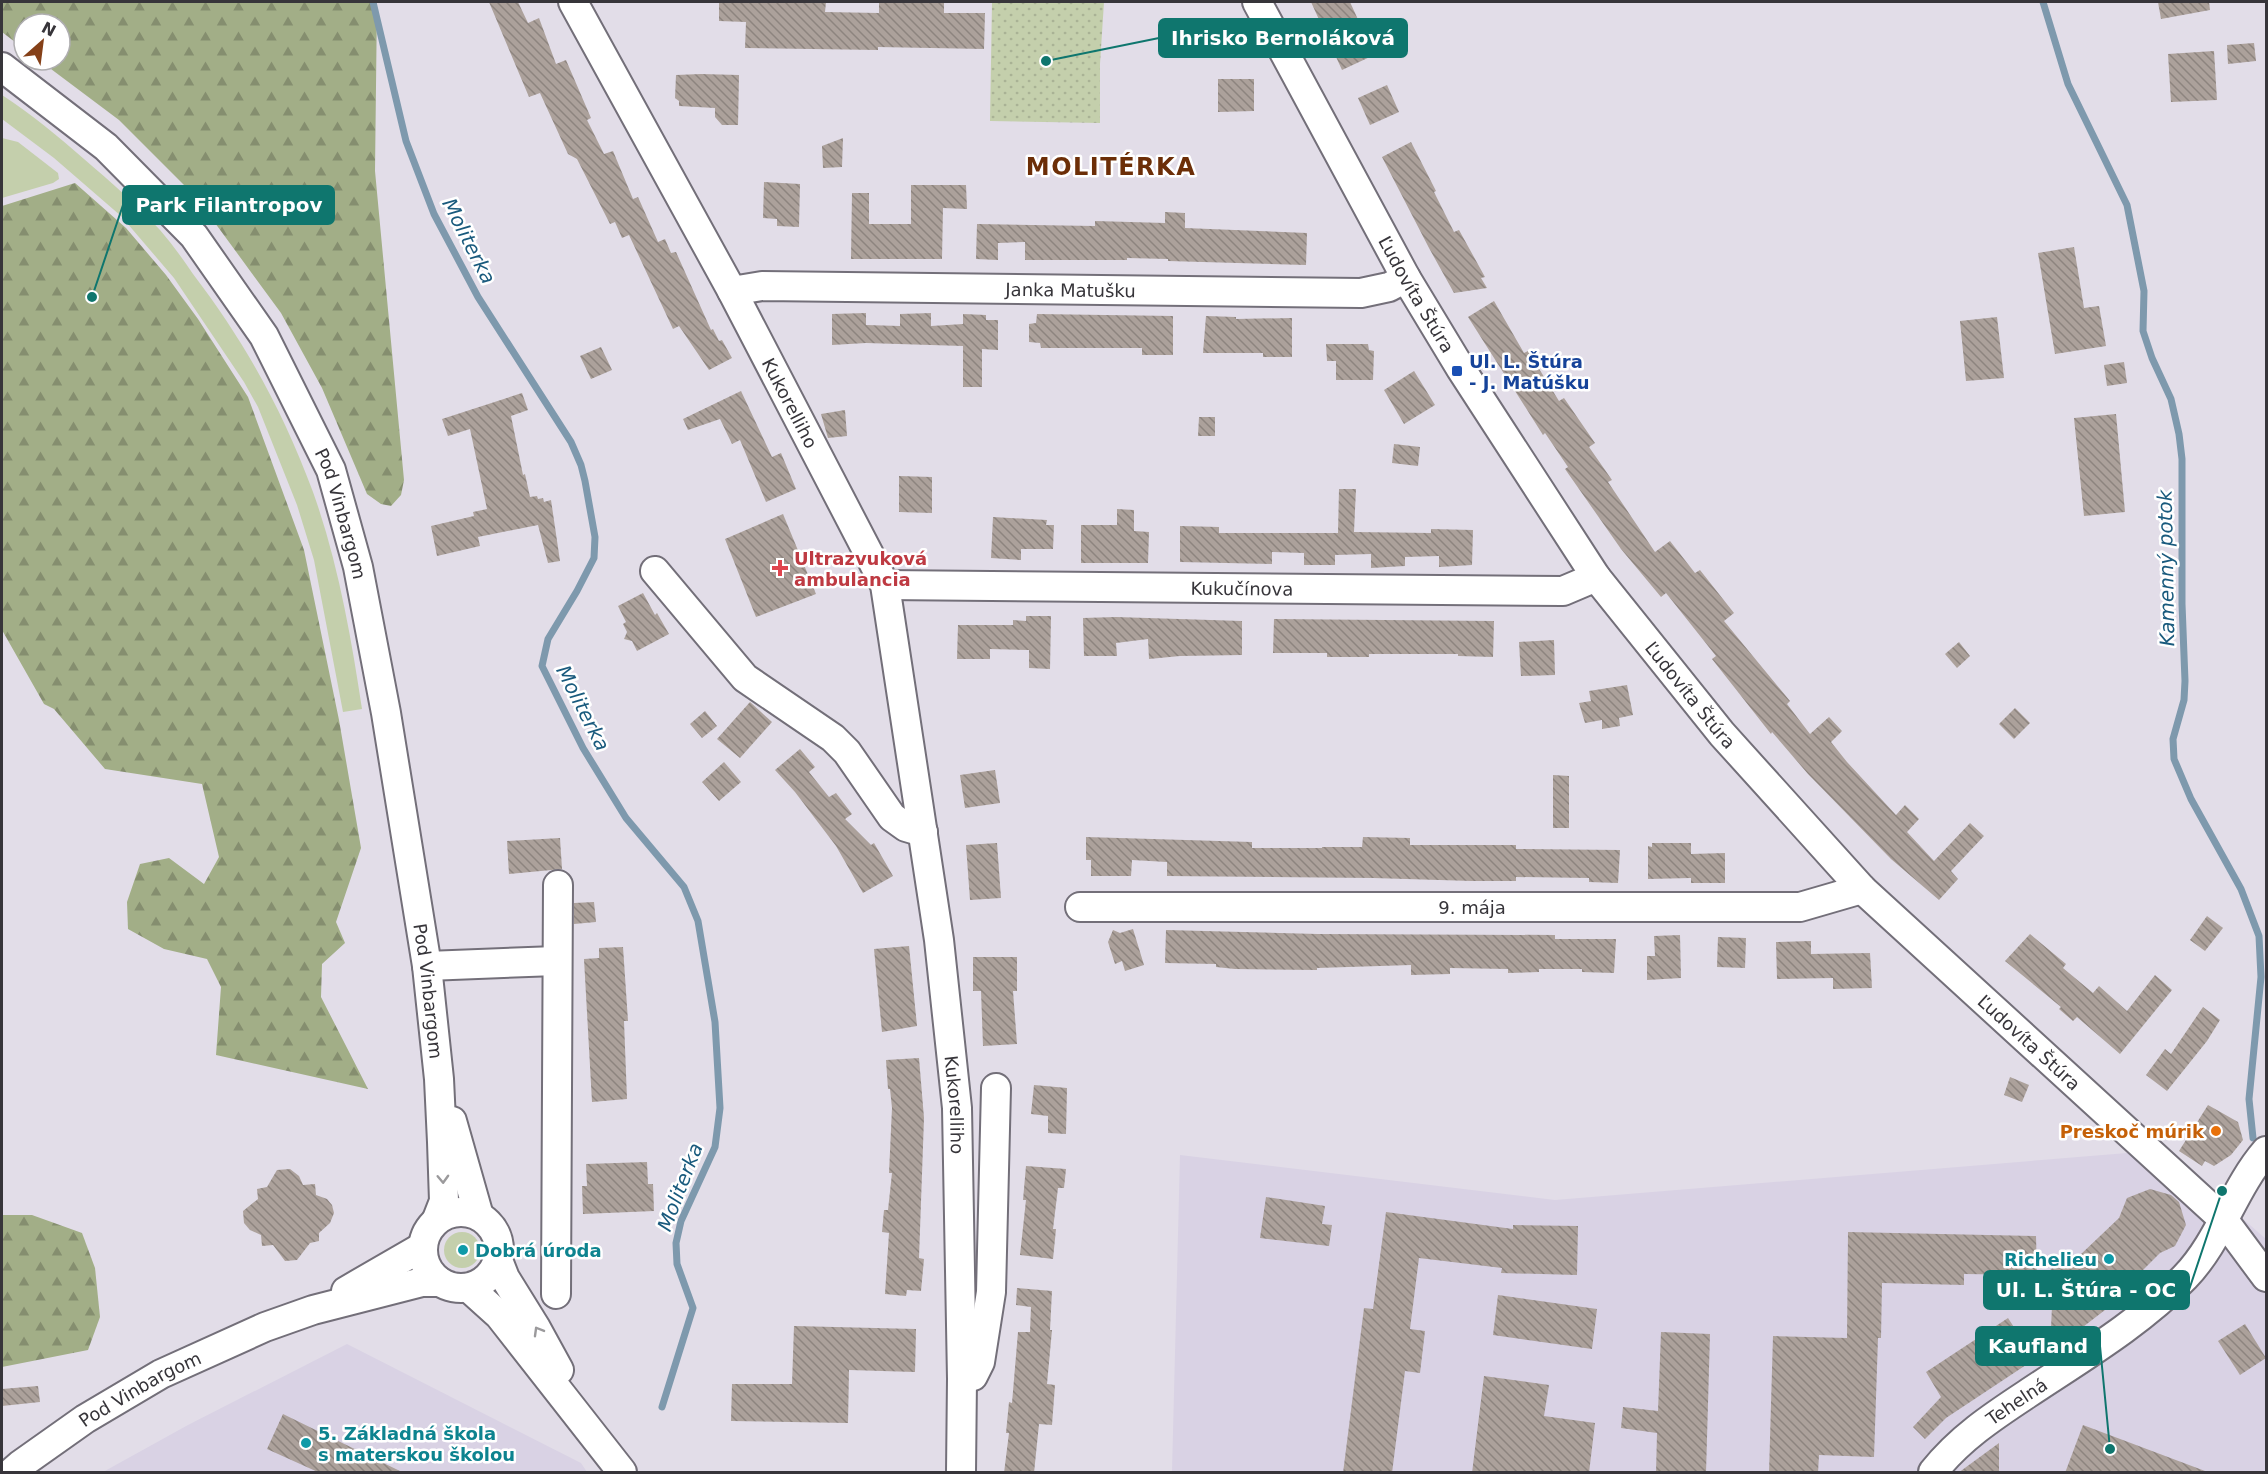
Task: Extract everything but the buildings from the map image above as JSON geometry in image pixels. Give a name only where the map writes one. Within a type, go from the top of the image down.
[{"type":"street","name":"Kukorelliho","points":[[573,2],[732,291],[885,585],[939,940],[957,1108],[962,1380],[961,1473]]},
{"type":"street","name":"Ľudovíta Štúra","points":[[1257,2],[1406,278],[1461,369],[1596,578],[1722,734],[1862,889],[2223,1219],[2266,1277]]},
{"type":"street","name":"Pod Vinbargom","points":[[2,68],[106,147],[194,236],[264,336],[331,470],[358,567],[386,713],[427,966],[439,1079],[444,1200],[437,1220]]},
{"type":"street","name":"Janka Matušku","points":[[732,291],[774,286],[1361,293],[1389,287],[1406,278]]},
{"type":"street","points":[[655,571],[689,609],[734,668],[763,692],[833,738],[847,752],[892,818],[906,827],[923,832]]},
{"type":"street","name":"Kukučínova","points":[[885,585],[1563,591],[1596,578]]},
{"type":"street","points":[[556,1294],[558,885]]},
{"type":"street","name":"9. mája","points":[[1080,907],[1800,907],[1862,889]]},
{"type":"street","points":[[427,966],[556,961]]},
{"type":"street","name":"Pod Vinbargom","points":[[439,1079],[479,1216]]},
{"type":"street","name":"Kukorelliho","points":[[962,1380],[973,1376],[980,1362],[991,1292],[996,1088]]},
{"type":"street","name":"Tehelná","points":[[1933,1473],[1949,1452],[1979,1426],[2132,1323],[2186,1276],[2210,1244],[2243,1182],[2266,1150]]},
{"type":"street","points":[[458,1212],[479,1216],[496,1234],[499,1247],[498,1260],[492,1272],[482,1282],[469,1288],[459,1288],[440,1282],[430,1273],[424,1261],[422,1247],[427,1232],[437,1220],[447,1214],[458,1212]]},
{"type":"street","name":"Pod Vinbargom","points":[[313,1310],[422,1247]]},
{"type":"street","points":[[498,1260],[505,1278],[536,1328],[595,1438]]},
{"type":"street","name":"Pod Vinbargom","points":[[12,1473],[20,1464],[85,1419],[161,1374],[265,1326],[313,1310],[422,1282],[440,1282]]},
{"type":"street","points":[[469,1288],[499,1315],[622,1473]]},
{"type":"shaded area","points":[[2164,1150],[2266,1239],[2266,1472],[1172,1472],[1180,1155],[1555,1200]]},
{"type":"shaded area","points":[[347,1344],[581,1463],[587,1472],[103,1472],[188,1425]]},
{"type":"green space","points":[[2,2],[377,2],[375,171],[404,480],[401,495],[391,506],[381,504],[367,494],[322,388],[281,313],[196,197],[119,120],[55,72],[72,72],[72,12],[12,12],[12,40],[2,32]]},
{"type":"green space","points":[[992,2],[1104,2],[1100,64],[1100,123],[990,121]]},
{"type":"green space","points":[[2,95],[64,142],[151,221],[181,257],[246,352],[289,433],[322,518],[343,599],[362,709],[343,712],[314,560],[297,505],[258,407],[244,382],[174,278],[121,216],[54,158],[2,119]]},
{"type":"green space","points":[[2,138],[18,142],[58,173],[59,179],[53,183],[2,198]]},
{"type":"green space","points":[[75,183],[126,228],[166,275],[198,319],[248,397],[304,550],[339,720],[361,848],[336,922],[345,943],[322,964],[321,997],[368,1089],[216,1055],[221,987],[207,959],[164,949],[128,929],[127,902],[140,864],[169,858],[204,884],[219,857],[202,784],[105,769],[54,709],[44,704],[2,630],[2,206]]},
{"type":"green space","points":[[2,1215],[32,1215],[82,1233],[95,1268],[100,1317],[88,1350],[2,1367]]},
{"type":"green space","points":[[462,1232],[475,1237],[480,1250],[475,1263],[462,1268],[449,1263],[444,1250],[449,1237]]},
{"type":"waterway","name":"Moliterka","points":[[373,2],[406,141],[434,214],[478,297],[571,442],[581,465],[595,537],[594,558],[548,639],[542,666],[583,748],[626,818],[684,887],[698,921],[715,1022],[720,1108],[715,1147],[681,1221],[676,1243],[677,1264],[693,1308],[662,1407]]},
{"type":"waterway","name":"Kamenný potok","points":[[2043,2],[2068,84],[2127,205],[2144,291],[2143,331],[2152,358],[2171,399],[2179,434],[2182,459],[2182,604],[2185,681],[2184,700],[2173,739],[2174,759],[2191,799],[2241,889],[2259,936],[2261,977],[2249,1099],[2253,1138]]},
{"type":"place","name":"Ihrisko Bernoláková","points":[[1046,61]]},
{"type":"place","name":"Park Filantropov","points":[[92,297]]},
{"type":"place","name":"Ul. L. Štúra - J. Matúšku","points":[[1457,371]]},
{"type":"place","name":"Ultrazvuková ambulancia","points":[[780,568]]},
{"type":"place","name":"Preskoč múrik","points":[[2216,1131]]},
{"type":"place","name":"Ul. L. Štúra - OC","points":[[2222,1191]]},
{"type":"place","name":"Dobrá úroda","points":[[463,1250]]},
{"type":"place","name":"Richelieu","points":[[2109,1259]]},
{"type":"place","name":"5. Základná škola s materskou školou","points":[[306,1443]]},
{"type":"place","name":"Kaufland","points":[[2110,1449]]},
{"type":"district","name":"MOLITÉRKA","points":[[1111,167]]}]
